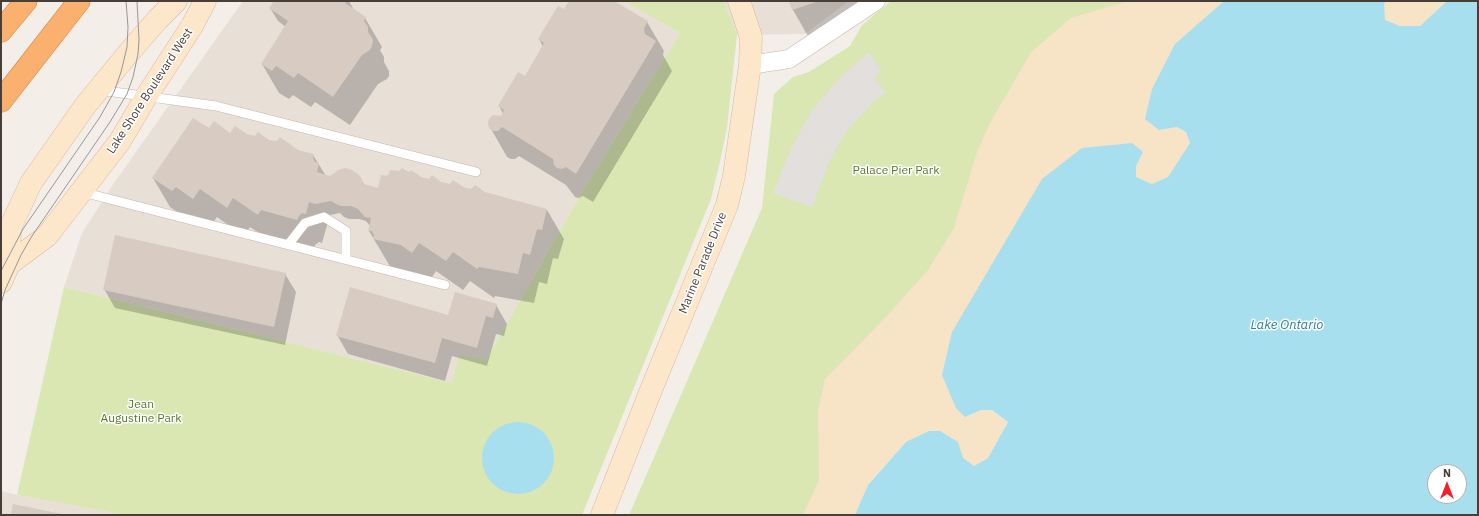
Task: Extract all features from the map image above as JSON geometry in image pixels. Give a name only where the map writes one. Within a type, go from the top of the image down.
[{"type":"highway","points":[[1,31],[26,1]]},
{"type":"highway","points":[[1,101],[79,1]]},
{"type":"main road","name":"Lake Shore Boulevard West","points":[[5,273],[10,228],[31,183],[84,106],[158,19],[176,1]]},
{"type":"main road","name":"Lake Shore Boulevard West","points":[[5,273],[47,236],[120,141],[146,96],[192,26],[205,1]]},
{"type":"main road","name":"Marine Parade Drive","points":[[602,515],[662,362],[727,205],[734,176],[750,65],[751,37],[739,1]]},
{"type":"street","points":[[750,65],[789,59],[799,54],[876,1]]},
{"type":"lane","points":[[98,90],[216,106],[476,172]]},
{"type":"lane","points":[[80,192],[445,285]]},
{"type":"lane","points":[[288,245],[305,223],[324,217],[346,231],[346,259]]},
{"type":"shaded area","points":[[243,1],[624,1],[680,33],[581,194],[486,360],[452,383],[64,287],[82,233],[114,183]]},
{"type":"shaded area","points":[[724,1],[849,1],[805,34],[737,35]]},
{"type":"shaded area","points":[[869,52],[882,71],[876,76],[875,79],[886,93],[874,101],[846,132],[829,162],[812,207],[773,193],[791,148],[812,110],[839,78]]},
{"type":"shaded area","points":[[2,491],[17,495],[125,515],[1,515]]},
{"type":"green space","name":"Jean Augustine Park","points":[[624,1],[724,1],[737,35],[727,128],[711,199],[582,515],[125,515],[17,495],[64,287],[452,383],[459,355],[486,360],[581,194],[680,33]]},
{"type":"green space","name":"Palace Pier Park","points":[[891,1],[1224,1],[1175,44],[868,484],[855,515],[629,515],[762,208],[774,94],[793,77],[809,72],[850,46],[862,25]]},
{"type":"sand","points":[[1129,1],[1224,1],[1175,44],[1159,130],[1177,127],[1186,132],[1190,143],[1168,177],[1152,184],[1136,177],[1136,166],[1143,152],[965,417],[981,410],[992,410],[1008,422],[988,458],[974,466],[963,458],[906,442],[868,484],[855,515],[803,515],[819,480],[818,411],[825,379],[886,317],[928,270],[954,228],[977,152],[990,123],[1031,52],[1071,18]]},
{"type":"sand","points":[[1386,1],[1447,1],[1420,26],[1400,26],[1384,20],[1384,4]]},
{"type":"water","name":"Lake Ontario","points":[[1224,1],[1386,1],[1384,4],[1385,20],[1400,26],[1420,26],[1447,1],[1478,1],[1478,515],[855,515],[868,485],[906,442],[929,431],[940,431],[958,442],[963,458],[974,466],[988,458],[1008,422],[992,410],[981,410],[965,417],[956,408],[942,375],[952,332],[1042,179],[1082,148],[1132,143],[1143,152],[1136,166],[1136,177],[1152,184],[1168,177],[1190,143],[1186,132],[1177,127],[1159,130],[1145,119],[1152,89],[1175,44]]},
{"type":"water","points":[[518,422],[538,428],[548,438],[554,458],[548,478],[538,488],[518,494],[498,488],[488,478],[482,458],[488,438],[498,428]]},
{"type":"building","points":[[274,1],[347,1],[345,3],[366,17],[364,21],[373,40],[372,46],[370,50],[362,55],[333,97],[298,73],[294,78],[276,66],[272,71],[261,64],[288,21],[269,8]]},
{"type":"building","points":[[569,1],[614,1],[648,21],[644,28],[645,34],[656,41],[576,174],[566,167],[562,169],[557,168],[554,165],[553,159],[502,127],[498,131],[493,131],[489,128],[488,123],[489,119],[493,115],[501,116],[504,110],[498,106],[518,72],[525,76],[544,43],[538,39],[558,6],[564,9]]},
{"type":"building","points":[[789,1],[819,1],[792,10]]},
{"type":"building","points":[[193,118],[209,128],[214,121],[230,133],[235,126],[247,134],[255,136],[258,132],[269,140],[277,141],[280,137],[298,150],[314,154],[313,158],[315,162],[319,163],[317,172],[330,176],[338,170],[345,168],[358,174],[364,184],[378,188],[381,175],[386,176],[389,174],[390,170],[399,171],[402,168],[409,172],[411,170],[421,177],[429,179],[432,175],[441,182],[450,184],[453,180],[463,187],[471,189],[475,185],[485,192],[547,209],[542,230],[537,229],[530,255],[523,253],[518,274],[479,267],[477,269],[453,252],[446,261],[419,243],[412,253],[401,245],[373,239],[374,235],[372,231],[368,231],[371,218],[365,217],[358,209],[351,206],[341,206],[331,201],[315,204],[309,202],[306,214],[302,213],[297,220],[261,210],[258,215],[233,198],[227,208],[200,189],[193,199],[176,187],[172,191],[152,178]]},
{"type":"building","points":[[115,235],[286,273],[274,327],[103,290]]},
{"type":"building","points":[[350,287],[448,315],[455,292],[497,304],[493,318],[486,316],[477,348],[442,338],[435,363],[336,336]]},
{"type":"building","points":[[13,504],[62,514],[62,515],[11,515]]},
{"type":"tram line","points":[[1,271],[23,229],[100,117],[114,92],[127,47],[128,27],[126,1]]},
{"type":"tram line","points":[[1,304],[5,290],[21,255],[32,236],[110,122],[127,94],[133,77],[138,54],[139,40],[137,1]]}]
